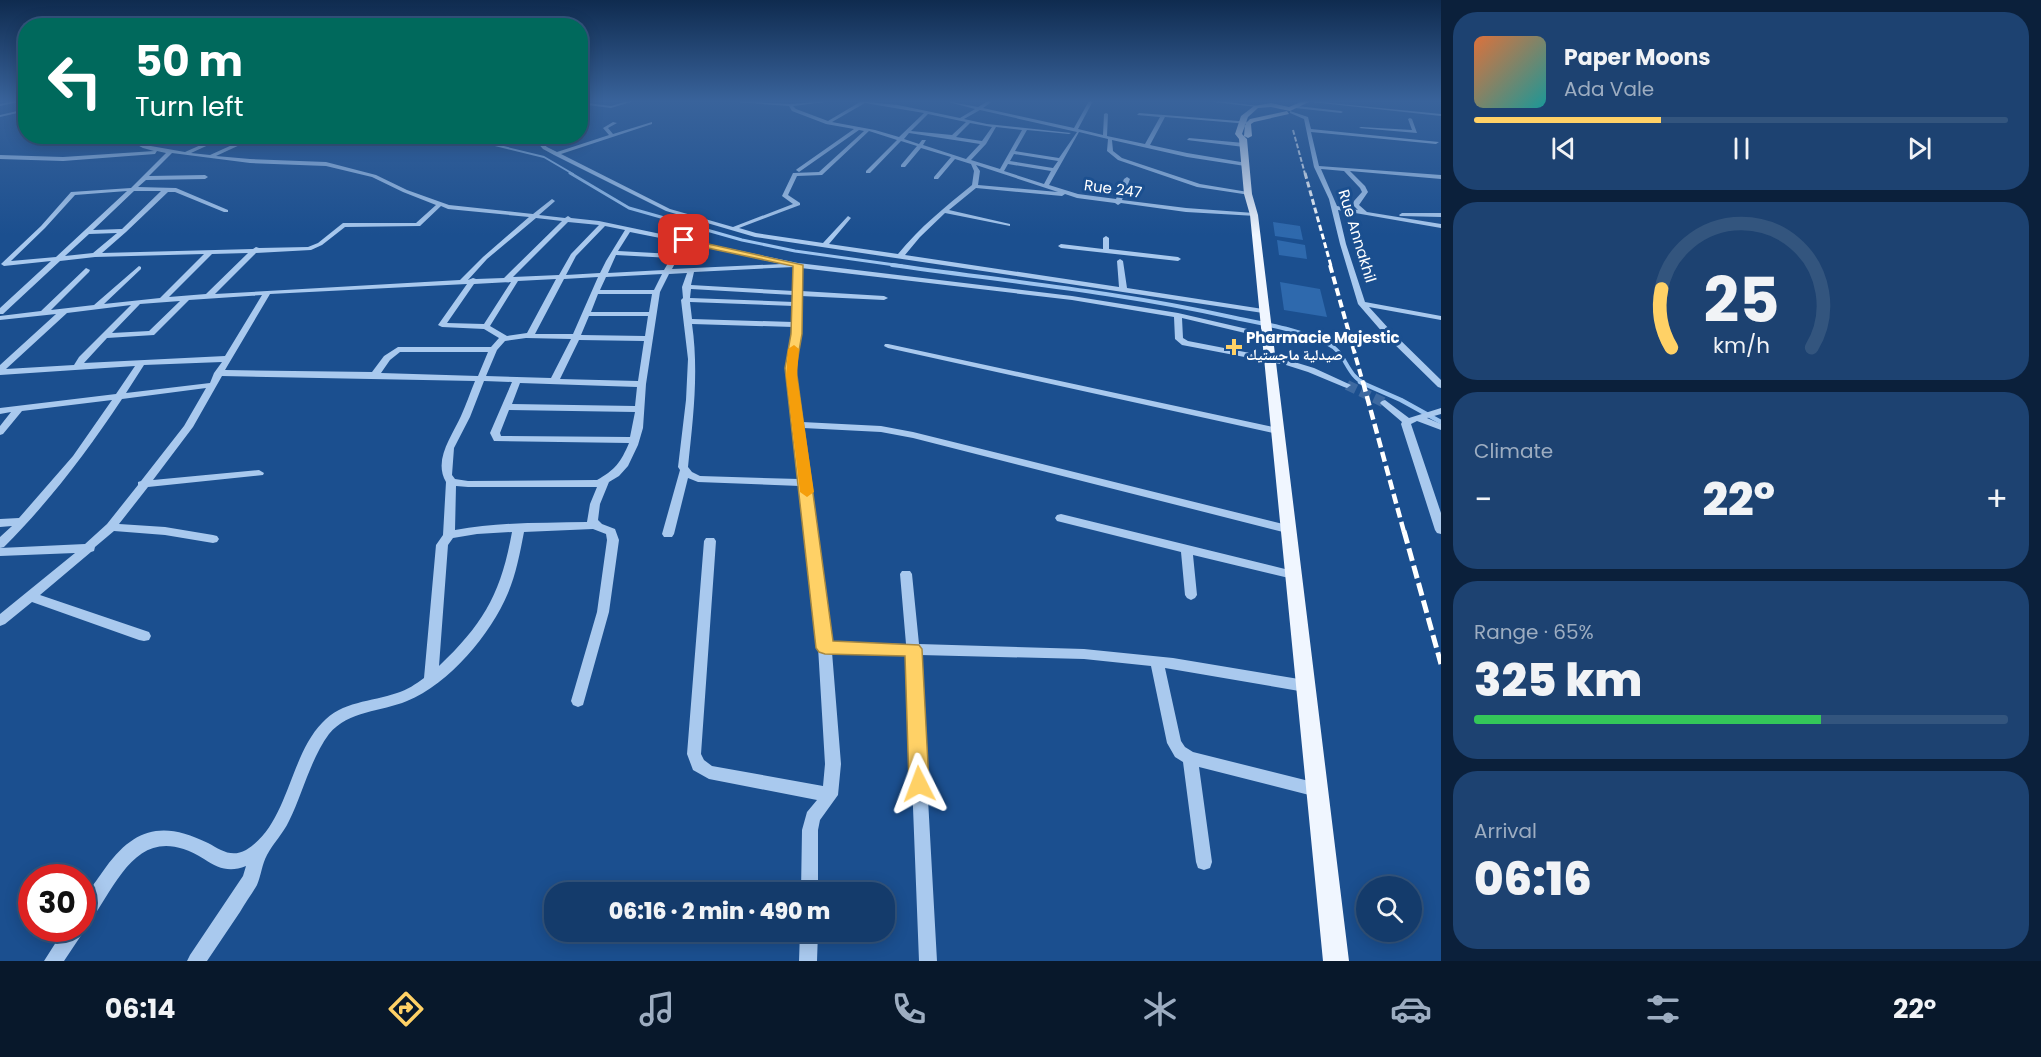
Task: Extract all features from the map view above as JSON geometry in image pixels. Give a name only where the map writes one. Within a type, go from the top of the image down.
[{"type":"main road","points":[[1244,146],[1248,194],[1254,215],[1336,961]]},
{"type":"street","points":[[145,146],[167,151],[250,161],[326,164],[374,176],[441,204],[466,209],[603,224],[798,265],[1072,298],[1178,315],[1265,325]]},
{"type":"street","points":[[185,153],[202,146]]},
{"type":"street","points":[[210,156],[234,146]]},
{"type":"street","points":[[543,146],[668,210],[732,229],[824,246],[1123,290],[1265,325]]},
{"type":"street","points":[[556,154],[580,146]]},
{"type":"street","points":[[799,170],[833,146]]},
{"type":"street","points":[[732,229],[798,204],[785,195],[795,174],[820,174],[850,146]]},
{"type":"street","points":[[868,172],[893,146]]},
{"type":"street","points":[[903,166],[920,146]]},
{"type":"street","name":"Rue 247","points":[[920,146],[1046,184],[1068,194],[1118,203],[1254,215]]},
{"type":"street","points":[[975,186],[977,171],[970,162],[981,146]]},
{"type":"street","points":[[1001,172],[1015,146]]},
{"type":"street","points":[[1046,184],[1068,146]]},
{"type":"street","points":[[1109,146],[1110,151],[1120,159],[1199,186],[1248,194]]},
{"type":"street","points":[[1147,146],[1245,164]]},
{"type":"street","points":[[1187,155],[1188,146]]},
{"type":"street","name":"Rue Annakhil","points":[[1312,146],[1317,167],[1335,208],[1343,244],[1362,304],[1441,385]]},
{"type":"street","points":[[0,158],[70,159],[167,151]]},
{"type":"street","points":[[0,312],[54,259],[135,189],[167,151]]},
{"type":"street","points":[[1012,152],[1060,160]]},
{"type":"street","points":[[936,178],[954,157]]},
{"type":"street","points":[[1006,162],[1054,170]]},
{"type":"street","points":[[1317,167],[1441,177]]},
{"type":"street","points":[[1345,170],[1363,187],[1365,192],[1356,205],[1365,213]]},
{"type":"street","points":[[94,255],[124,231],[176,177]]},
{"type":"street","points":[[146,178],[205,177]]},
{"type":"street","points":[[1118,203],[1127,179]]},
{"type":"street","points":[[900,257],[917,234],[943,210],[975,186],[1068,194]]},
{"type":"street","points":[[2,264],[43,227],[70,194],[135,189],[176,190],[226,211]]},
{"type":"street","points":[[552,201],[485,258],[468,280],[442,325],[486,327],[505,338],[528,336],[649,339]]},
{"type":"street","points":[[2,264],[94,255],[312,248],[346,225],[416,226],[441,204]]},
{"type":"street","points":[[1335,208],[1441,226]]},
{"type":"street","points":[[943,210],[1008,225]]},
{"type":"street","points":[[1389,217],[1420,213],[1441,215]]},
{"type":"street","points":[[824,246],[848,218]]},
{"type":"street","points":[[486,327],[512,279],[568,219]]},
{"type":"street","points":[[528,336],[573,255],[603,224]]},
{"type":"street","points":[[555,380],[587,314],[602,275],[628,230]]},
{"type":"street","points":[[87,232],[124,231]]},
{"type":"street","points":[[1106,238],[1106,251]]},
{"type":"street","points":[[595,525],[592,515],[604,481],[624,464],[634,440],[656,292],[684,240]]},
{"type":"street","points":[[1061,246],[1178,259]]},
{"type":"street","points":[[209,296],[256,249]]},
{"type":"street","points":[[162,300],[211,251]]},
{"type":"street","points":[[614,253],[675,256]]},
{"type":"street","points":[[1120,261],[1123,290]]},
{"type":"street","points":[[0,318],[138,302],[267,292],[798,265]]},
{"type":"street","points":[[798,265],[798,299],[791,368],[825,648],[833,764],[833,783],[830,795],[813,817],[810,830],[809,882]]},
{"type":"street","points":[[96,307],[139,268]]},
{"type":"street","points":[[44,312],[86,270]]},
{"type":"street","points":[[668,534],[685,471],[683,467],[691,400],[692,356],[685,300],[691,271]]},
{"type":"street","points":[[686,287],[798,299]]},
{"type":"street","points":[[0,621],[90,548],[111,527],[188,427],[267,292]]},
{"type":"street","points":[[596,292],[656,292]]},
{"type":"street","points":[[105,336],[151,333],[187,298]]},
{"type":"street","points":[[685,300],[884,298]]},
{"type":"street","points":[[80,367],[79,362],[138,302]]},
{"type":"street","points":[[1362,304],[1441,318]]},
{"type":"street","points":[[0,371],[66,310]]},
{"type":"street","points":[[587,314],[653,314]]},
{"type":"street","points":[[1178,315],[1179,339],[1185,343],[1269,359],[1311,370],[1347,385]]},
{"type":"street","points":[[687,321],[796,326]]},
{"type":"street","points":[[431,680],[442,545],[449,535],[451,482],[447,475],[449,448],[465,417],[493,349],[505,338]]},
{"type":"street","points":[[888,346],[1278,431]]},
{"type":"street","points":[[375,375],[387,358],[398,350],[493,349]]},
{"type":"street","points":[[0,371],[226,359]]},
{"type":"street","points":[[0,544],[23,522],[75,462],[141,363]]},
{"type":"street","points":[[218,374],[375,375],[642,384]]},
{"type":"street","points":[[518,380],[495,433],[497,439],[634,440]]},
{"type":"street","points":[[0,411],[212,385]]},
{"type":"street","points":[[1385,403],[1441,427]]},
{"type":"street","points":[[507,408],[639,409]]},
{"type":"street","points":[[0,432],[18,410]]},
{"type":"street","points":[[1441,411],[1417,418],[1407,427],[1441,530]]},
{"type":"street","points":[[797,425],[881,429],[913,435],[1287,529]]},
{"type":"street","points":[[685,471],[698,479],[806,483]]},
{"type":"street","points":[[142,484],[259,473]]},
{"type":"street","points":[[451,482],[552,485],[604,481]]},
{"type":"street","points":[[1061,518],[1293,575]]},
{"type":"street","points":[[0,523],[23,522]]},
{"type":"street","points":[[449,535],[477,530],[595,525],[611,532],[613,540],[603,612],[578,701]]},
{"type":"street","points":[[111,527],[165,531],[213,539]]},
{"type":"street","points":[[196,961],[250,881],[260,850],[280,823],[305,763],[324,730],[350,710],[403,697],[431,680],[448,665],[495,607],[513,562],[519,528]]},
{"type":"street","points":[[710,541],[694,754],[698,765],[709,772],[830,795]]},
{"type":"street","points":[[0,552],[90,548]]},
{"type":"street","points":[[1186,549],[1191,595]]},
{"type":"street","points":[[906,574],[913,649],[928,961]]},
{"type":"street","points":[[32,597],[144,636]]},
{"type":"street","points":[[825,648],[1084,654],[1157,661],[1305,686]]},
{"type":"street","points":[[1157,661],[1174,743],[1180,752],[1190,758],[1317,790]]},
{"type":"street","points":[[1190,758],[1204,862]]},
{"type":"street","points":[[96,899],[128,854],[146,841],[168,837],[188,841],[224,861],[239,861],[260,850]]},
{"type":"street","points":[[53,961],[66,942]]},
{"type":"street","points":[[808,961],[809,942]]},
{"type":"shaded area","points":[[1273,222],[1300,226],[1303,240],[1275,236]]},
{"type":"shaded area","points":[[1277,240],[1305,245],[1307,259],[1279,255]]},
{"type":"shaded area","points":[[1280,282],[1320,289],[1327,317],[1284,310]]},
{"type":"waterway","points":[[499,146],[544,157],[573,174]]},
{"type":"waterway","points":[[570,173],[629,208],[742,240],[795,251],[902,266]]},
{"type":"waterway","points":[[892,265],[1147,301],[1281,328],[1305,334],[1328,344],[1339,352],[1353,375],[1364,383]]},
{"type":"waterway","points":[[1360,382],[1401,400],[1441,422]]},
{"type":"tunnel","points":[[1347,385],[1385,403]]},
{"type":"railway","points":[[1297,146],[1305,174]]},
{"type":"railway","points":[[1305,173],[1331,266]]},
{"type":"railway","points":[[1330,265],[1363,383]]},
{"type":"railway","points":[[1363,382],[1404,532]]},
{"type":"railway","points":[[1404,531],[1441,664]]},
{"type":"slow traffic","points":[[794,349],[791,376],[807,492]]},
{"type":"place","name":"Pharmacie Majestic صيدلية ماجستيك","points":[[1234,347]]},
{"type":"route","points":[[684,240],[798,265],[797,334],[791,368],[825,648],[913,649],[919,784]]}]
